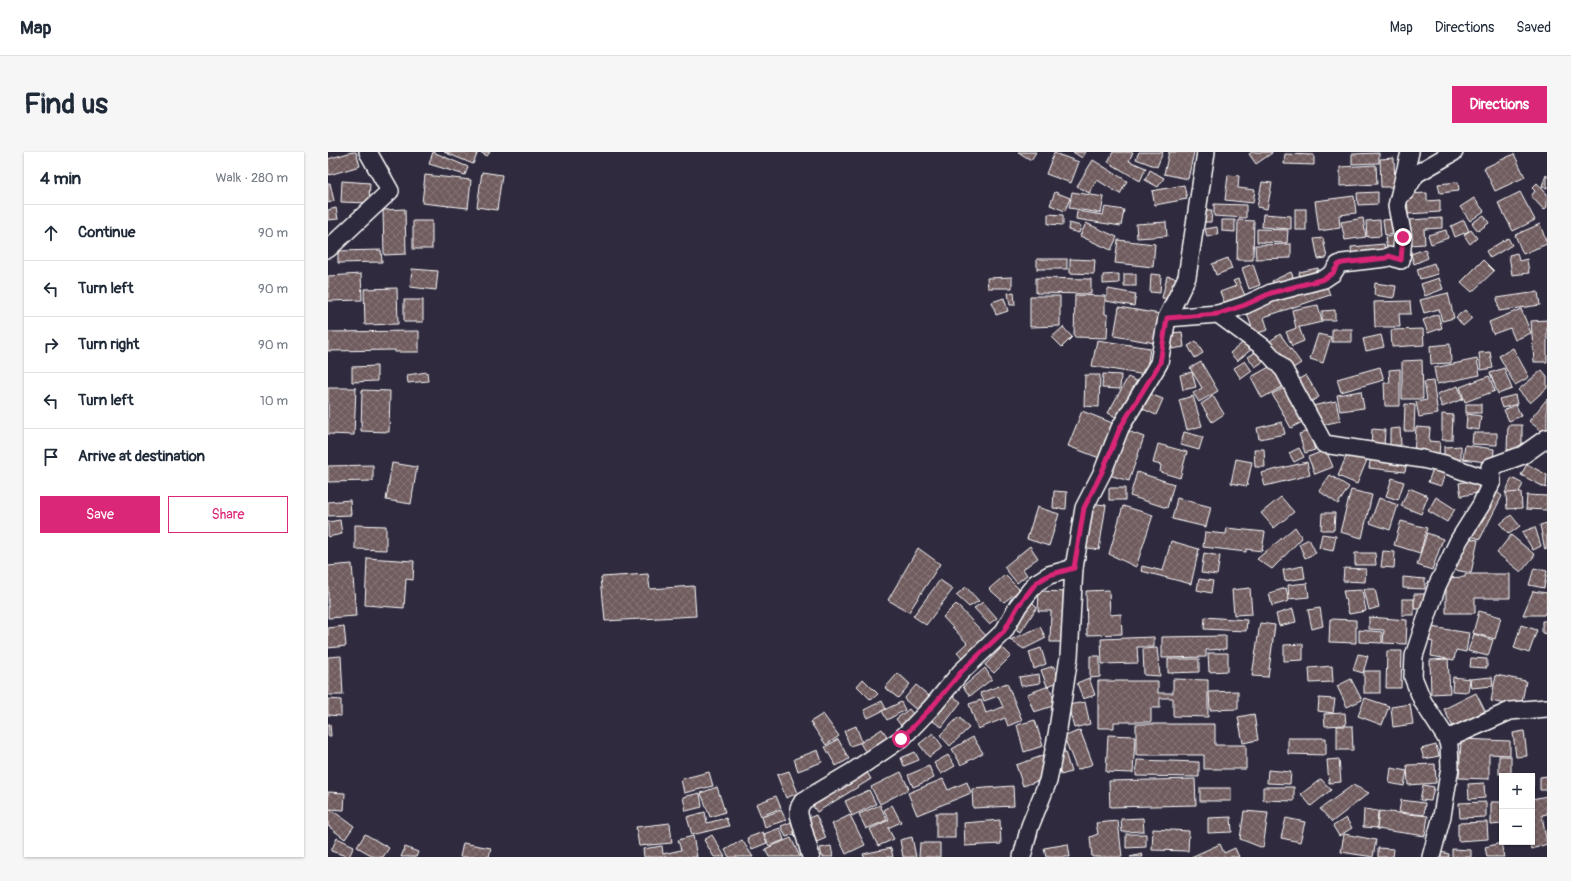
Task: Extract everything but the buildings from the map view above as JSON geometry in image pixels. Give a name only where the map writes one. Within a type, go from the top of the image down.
[{"type":"street","points":[[328,249],[390,191],[368,152]]},
{"type":"street","points":[[1022,857],[1030,826],[1048,781],[1057,735],[1068,657],[1074,568],[1084,508],[1102,472],[1120,428],[1160,363],[1167,318],[1187,277],[1206,152]]},
{"type":"street","points":[[1167,318],[1218,314],[1245,305],[1271,293],[1324,279],[1333,273],[1338,265],[1342,263],[1386,258],[1389,256],[1401,260],[1403,237],[1397,206],[1410,152]]},
{"type":"street","points":[[1397,206],[1416,174],[1454,152]]},
{"type":"street","points":[[1218,314],[1263,346],[1284,370],[1324,444],[1422,459],[1444,464],[1492,481]]},
{"type":"street","points":[[1431,857],[1442,816],[1450,767],[1449,746],[1447,739],[1423,702],[1413,677],[1414,656],[1437,586],[1459,540],[1481,505],[1492,481],[1490,467],[1523,455],[1547,438]]},
{"type":"street","points":[[811,857],[799,815],[799,808],[803,801],[852,772],[901,739],[932,707],[961,672],[1004,631],[1018,606],[1036,583],[1049,575],[1074,568]]},
{"type":"street","points":[[1447,739],[1510,710],[1547,708]]},
{"type":"route","points":[[901,739],[932,707],[961,672],[1004,631],[1018,606],[1036,583],[1049,575],[1074,568],[1084,508],[1102,472],[1120,428],[1160,363],[1167,318],[1218,314],[1245,305],[1271,293],[1324,279],[1331,275],[1338,265],[1342,263],[1386,258],[1389,256],[1401,260],[1403,237]]}]
